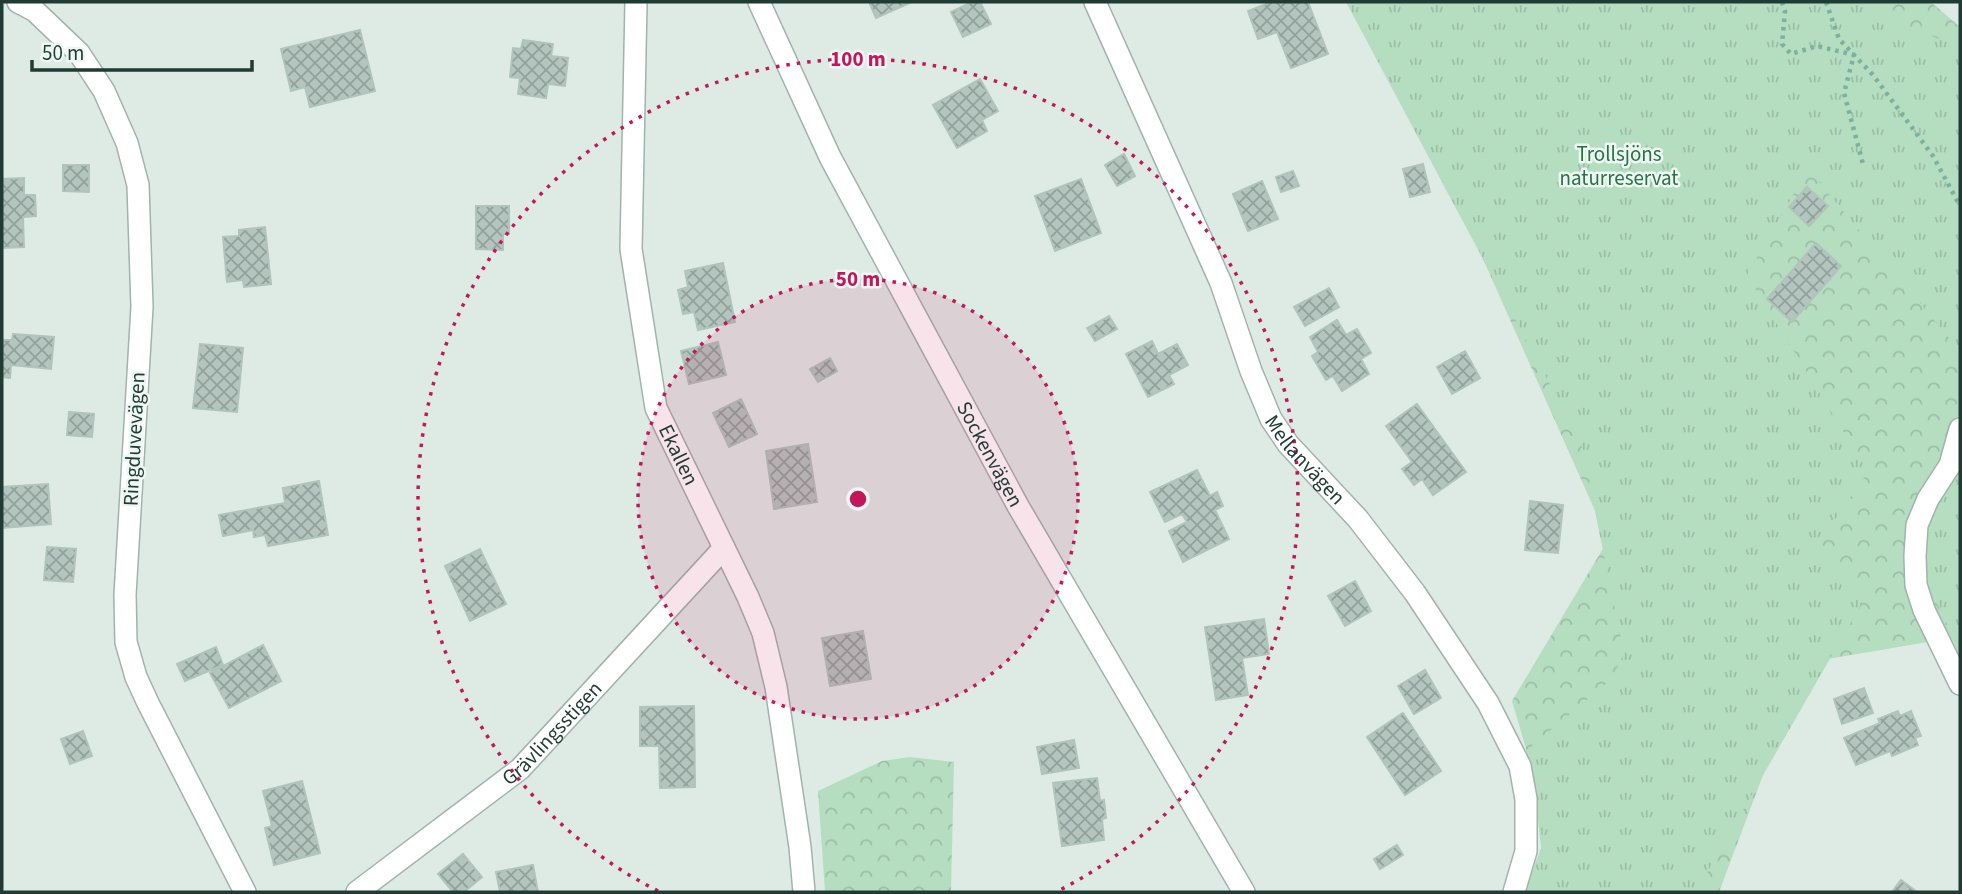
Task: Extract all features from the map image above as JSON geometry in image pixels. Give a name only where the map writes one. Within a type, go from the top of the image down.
[{"type":"street","name":"Ringduvevägen","points":[[18,2],[35,11],[79,53],[104,90],[130,153],[138,186],[142,307],[125,595],[126,642],[136,677],[148,703],[245,892]]},
{"type":"street","name":"Ekallen","points":[[636,2],[631,249],[656,408],[763,633],[776,687],[804,892]]},
{"type":"street","name":"Sockenvägen","points":[[759,2],[831,157],[1012,494],[1244,892]]},
{"type":"street","name":"Mellanvägen","points":[[1095,2],[1221,284],[1271,419],[1288,444],[1358,519],[1415,593],[1488,703],[1520,766],[1526,799],[1526,852],[1514,892]]},
{"type":"street","points":[[1960,429],[1950,465],[1928,499],[1917,525],[1915,556],[1916,585],[1924,610],[1960,684]]},
{"type":"street","name":"Grävlingsstigen","points":[[357,892],[520,769],[723,548]]},
{"type":"path","points":[[1782,2],[1785,11],[1782,44],[1791,54],[1817,46],[1854,55]]},
{"type":"path","points":[[1826,2],[1839,39],[1873,75],[1933,156],[1960,206]]},
{"type":"path","points":[[1854,55],[1844,93],[1863,164]]},
{"type":"green space","name":"Trollsjöns naturreservat","points":[[1346,2],[1894,2],[1891,21],[1960,47],[1960,351],[1808,169],[1747,275],[1868,472],[1829,528],[1818,538],[1862,603],[1696,892],[1525,892],[1542,845],[1540,808],[1526,751],[1613,678],[1624,653],[1581,443]]},
{"type":"green space","name":"Trollsjöns naturreservat","points":[[1388,2],[1931,2],[1960,27],[1960,656],[1951,638],[1828,659],[1774,746],[1719,892],[1528,892],[1542,855],[1532,769],[1512,701],[1608,540],[1463,214]]},
{"type":"green space","points":[[1960,467],[1960,652],[1929,586],[1923,533]]},
{"type":"green space","points":[[910,757],[954,762],[951,892],[825,892],[818,791],[882,761]]},
{"type":"building","points":[[869,2],[909,2],[910,3],[876,18]]},
{"type":"building","points":[[972,2],[980,2],[991,24],[963,37],[951,12]]},
{"type":"building","points":[[1271,2],[1308,2],[1328,54],[1291,68],[1277,32],[1258,39],[1248,11]]},
{"type":"building","points":[[360,30],[375,91],[310,107],[305,87],[291,91],[281,49]]},
{"type":"building","points":[[523,40],[553,44],[551,56],[568,58],[565,86],[548,84],[546,98],[518,94],[520,78],[510,77],[513,48],[521,49]]},
{"type":"building","points":[[980,79],[998,111],[982,120],[987,131],[957,148],[933,105]]},
{"type":"building","points":[[1124,154],[1135,176],[1117,186],[1105,165]]},
{"type":"building","points":[[1423,164],[1430,192],[1410,197],[1403,169]]},
{"type":"building","points":[[63,165],[89,165],[89,192],[63,191]]},
{"type":"building","points":[[1293,171],[1299,186],[1281,192],[1276,177]]},
{"type":"building","points":[[24,178],[24,195],[35,195],[36,216],[23,217],[24,247],[2,248],[2,179]]},
{"type":"building","points":[[1081,179],[1101,233],[1055,251],[1035,196]]},
{"type":"building","points":[[1262,181],[1278,219],[1248,231],[1233,194]]},
{"type":"building","points":[[1807,187],[1828,206],[1809,226],[1789,207]]},
{"type":"building","points":[[476,206],[509,206],[509,234],[503,234],[503,250],[476,249]]},
{"type":"building","points":[[265,227],[271,284],[244,287],[243,280],[227,282],[223,237],[239,236],[239,230]]},
{"type":"building","points":[[1816,243],[1841,266],[1792,322],[1767,299]]},
{"type":"building","points":[[723,263],[735,322],[698,330],[694,312],[683,314],[678,290],[688,287],[685,271]]},
{"type":"building","points":[[1329,288],[1339,307],[1305,326],[1294,307]]},
{"type":"building","points":[[1109,316],[1117,329],[1095,341],[1087,328]]},
{"type":"building","points":[[1337,320],[1346,335],[1357,329],[1371,353],[1361,359],[1369,374],[1342,391],[1333,376],[1326,380],[1312,356],[1318,352],[1310,337]]},
{"type":"building","points":[[13,334],[54,337],[51,369],[11,365],[10,378],[2,377],[2,340],[12,340]]},
{"type":"building","points":[[1152,341],[1158,354],[1177,344],[1188,365],[1169,375],[1174,384],[1148,397],[1126,354]]},
{"type":"building","points":[[718,342],[726,375],[689,384],[681,351]]},
{"type":"building","points":[[200,344],[243,348],[237,412],[193,408]]},
{"type":"building","points":[[1465,351],[1480,378],[1452,394],[1437,367]]},
{"type":"building","points":[[830,358],[837,371],[818,382],[810,369]]},
{"type":"building","points":[[741,399],[757,434],[729,447],[713,413]]},
{"type":"building","points":[[1417,404],[1466,472],[1433,495],[1422,479],[1414,485],[1402,469],[1412,462],[1386,426]]},
{"type":"building","points":[[69,412],[94,414],[92,437],[67,435]]},
{"type":"building","points":[[808,444],[817,502],[774,509],[766,451]]},
{"type":"building","points":[[1197,470],[1210,496],[1217,492],[1223,506],[1215,510],[1229,539],[1183,562],[1169,531],[1187,522],[1182,514],[1165,522],[1150,492]]},
{"type":"building","points":[[319,481],[328,535],[268,546],[265,535],[254,537],[253,530],[223,536],[219,515],[285,503],[283,488]]},
{"type":"building","points":[[48,484],[51,524],[2,528],[2,487]]},
{"type":"building","points":[[1530,501],[1563,505],[1558,553],[1525,550]]},
{"type":"building","points":[[47,547],[76,549],[73,582],[44,580]]},
{"type":"building","points":[[480,549],[506,604],[470,621],[445,566]]},
{"type":"building","points":[[1355,581],[1371,611],[1345,626],[1328,596]]},
{"type":"building","points":[[1264,619],[1269,654],[1242,658],[1248,695],[1216,700],[1205,627]]},
{"type":"building","points":[[863,631],[871,679],[830,686],[822,638]]},
{"type":"building","points":[[263,645],[281,681],[229,708],[210,673]]},
{"type":"building","points":[[216,647],[223,665],[185,681],[177,664]]},
{"type":"building","points":[[1425,670],[1441,698],[1414,714],[1398,686]]},
{"type":"building","points":[[1864,688],[1873,713],[1842,724],[1834,699]]},
{"type":"building","points":[[694,706],[695,787],[660,788],[659,746],[640,746],[640,707]]},
{"type":"building","points":[[1898,711],[1900,716],[1911,711],[1921,736],[1915,738],[1918,745],[1892,756],[1890,751],[1856,765],[1844,738],[1880,723],[1878,719]]},
{"type":"building","points":[[1403,713],[1441,771],[1405,795],[1367,737]]},
{"type":"building","points":[[83,731],[92,756],[70,764],[61,739]]},
{"type":"building","points":[[1074,740],[1079,768],[1042,774],[1037,747]]},
{"type":"building","points":[[1097,778],[1100,801],[1104,800],[1104,840],[1062,846],[1053,783]]},
{"type":"building","points":[[302,781],[320,853],[274,865],[265,828],[272,826],[263,791]]},
{"type":"building","points":[[1397,845],[1403,855],[1380,869],[1374,859]]},
{"type":"building","points":[[463,854],[482,877],[464,892],[453,892],[438,874]]},
{"type":"building","points":[[533,865],[538,892],[500,892],[496,872]]},
{"type":"building","points":[[1901,880],[1917,892],[1892,892]]}]
